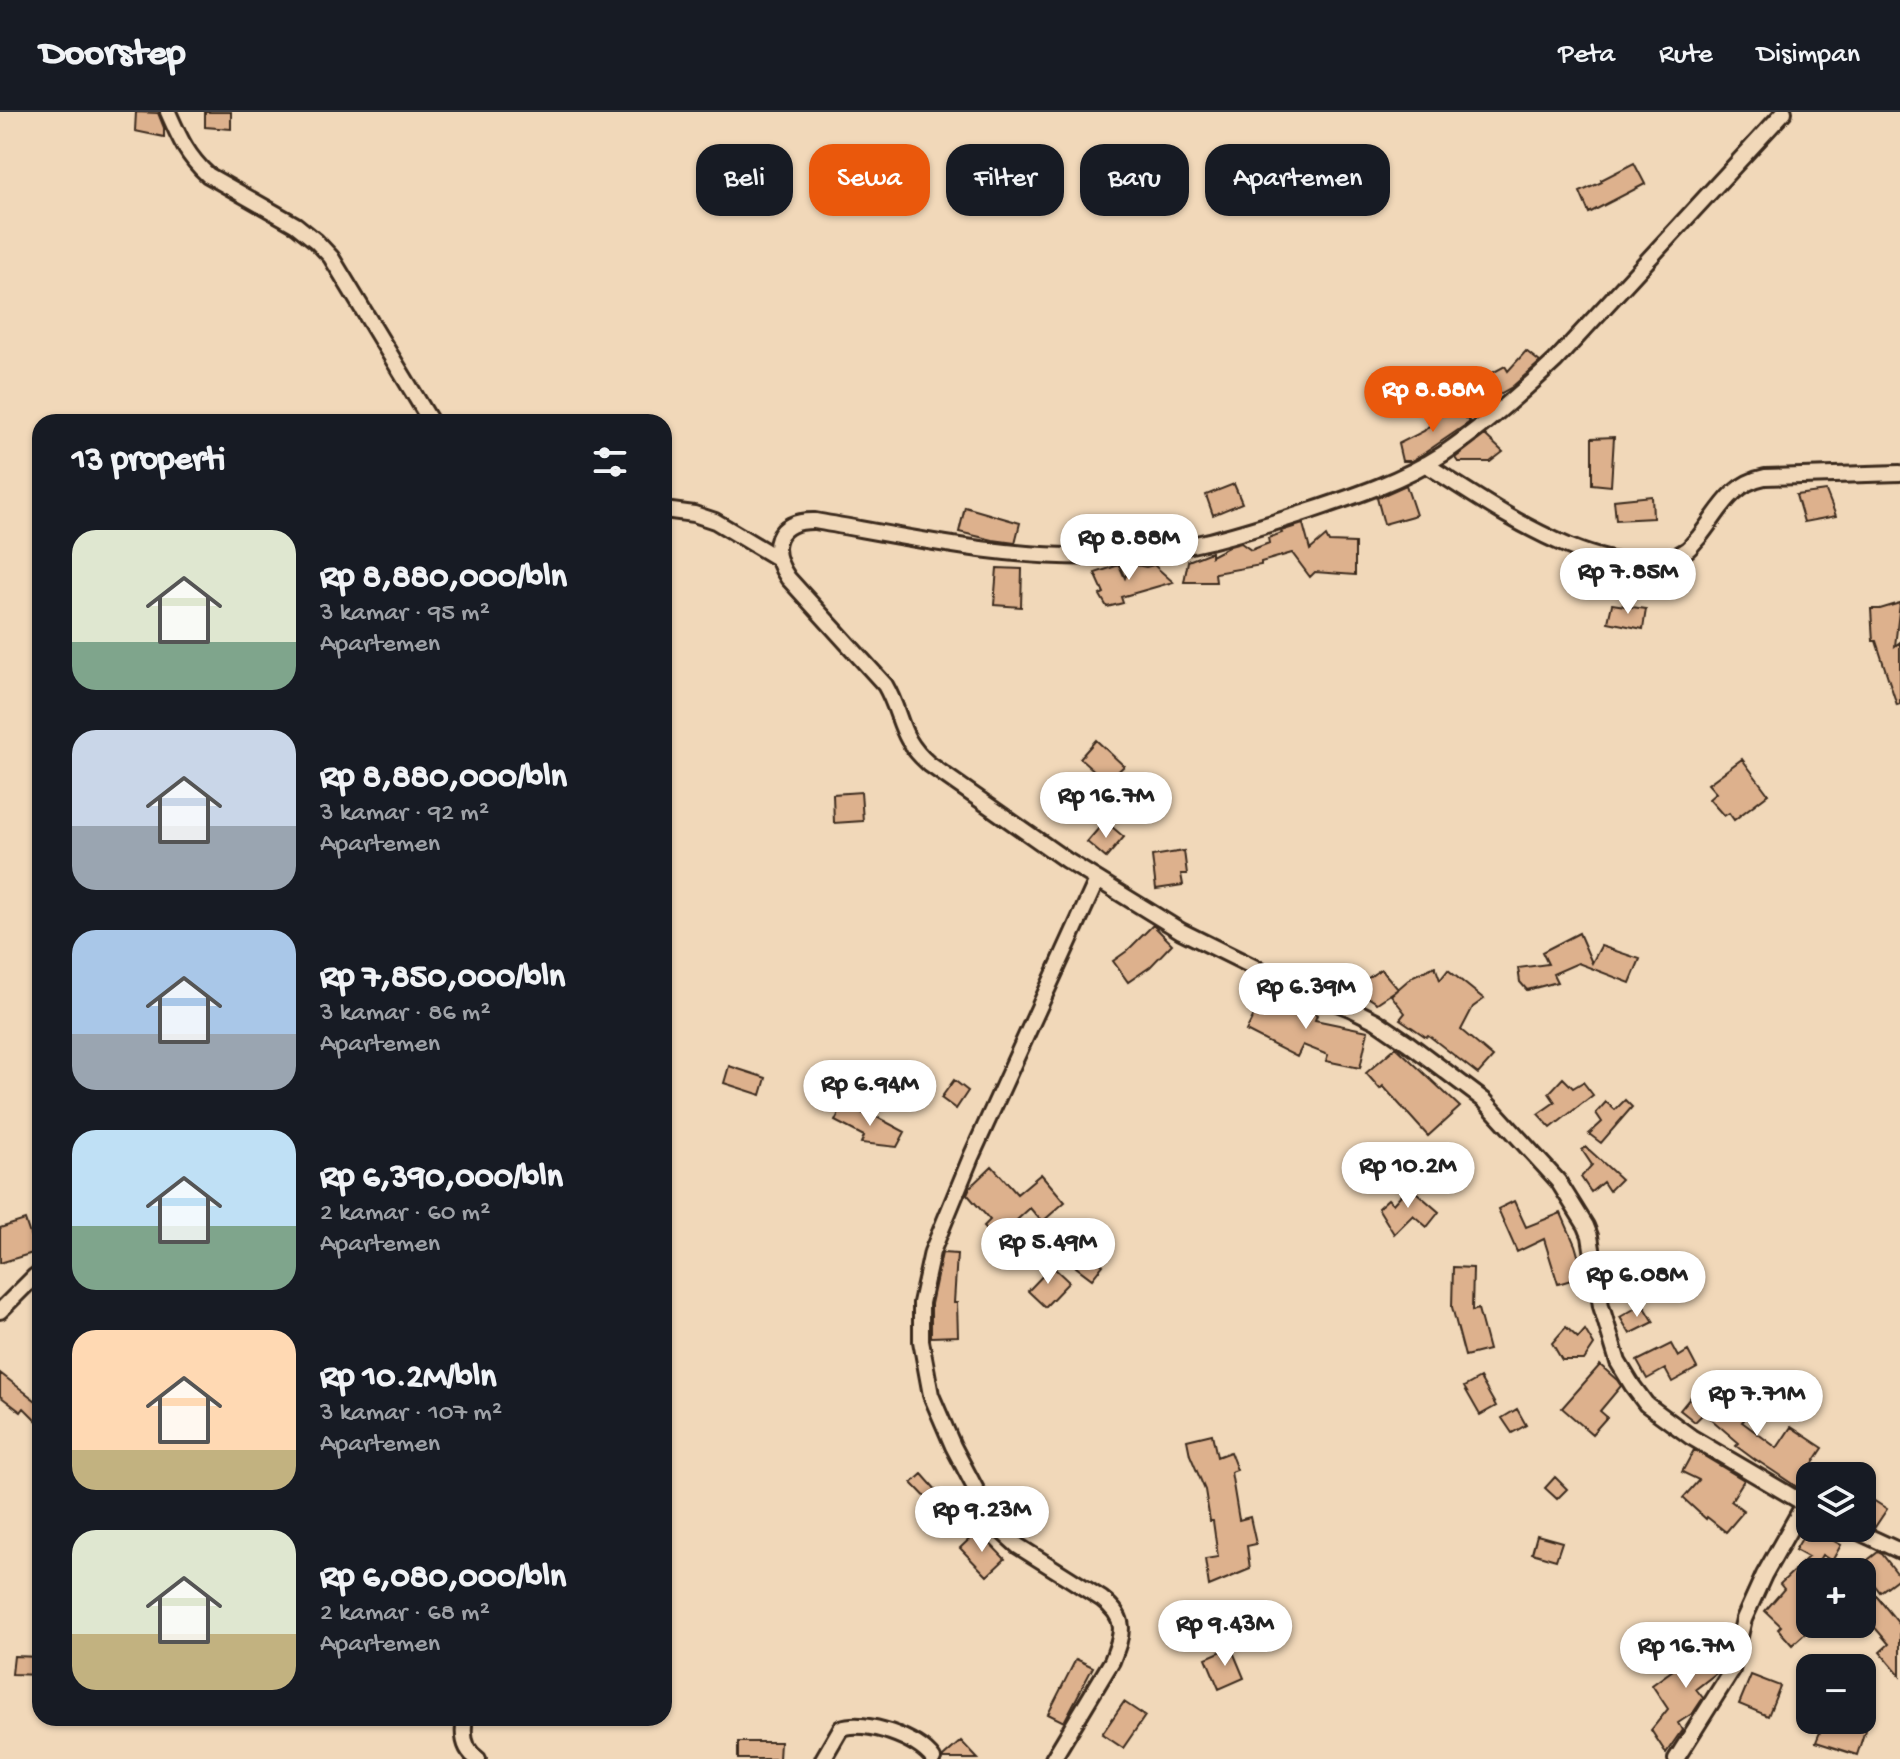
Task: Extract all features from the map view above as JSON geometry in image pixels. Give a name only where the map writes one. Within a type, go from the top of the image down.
[{"type":"street","points":[[168,112],[187,153],[208,175],[306,231],[331,257],[426,414]]},
{"type":"street","points":[[1784,112],[1555,361],[1526,388],[1441,455],[1358,495],[1241,534],[1159,552],[1109,556],[1006,552],[802,520],[791,524],[780,535],[776,546],[777,558],[788,578],[885,685],[905,736],[919,755],[1097,880],[1181,931],[1234,958],[1376,1021],[1485,1101],[1558,1181],[1586,1226],[1601,1306],[1618,1362],[1646,1404],[1691,1437],[1796,1499]]},
{"type":"street","points":[[1425,464],[1510,518],[1548,538],[1577,551],[1630,563],[1673,558],[1688,549],[1735,490],[1755,479],[1900,473]]},
{"type":"street","points":[[672,511],[715,521],[777,558]]},
{"type":"street","points":[[1053,1759],[1112,1661],[1121,1622],[1115,1609],[1102,1599],[1018,1546],[997,1527],[953,1446],[931,1395],[921,1341],[921,1303],[932,1252],[971,1157],[1097,880]]},
{"type":"street","points":[[0,1311],[32,1279]]},
{"type":"street","points":[[1676,1759],[1732,1670],[1744,1619],[1764,1575],[1796,1524]]},
{"type":"street","points":[[1876,1540],[1900,1551]]},
{"type":"street","points":[[464,1726],[466,1747],[470,1755],[478,1759]]},
{"type":"street","points":[[823,1759],[837,1733],[849,1726],[873,1728],[911,1740],[928,1751],[933,1759]]},
{"type":"building","points":[[136,112],[158,113],[164,137],[135,131]]},
{"type":"building","points":[[205,112],[231,112],[231,129],[205,127]]},
{"type":"building","points":[[1634,163],[1645,184],[1589,213],[1580,192]]},
{"type":"building","points":[[1526,351],[1540,362],[1512,387],[1480,405],[1470,385],[1505,366],[1508,371]]},
{"type":"building","points":[[1450,404],[1470,422],[1411,461],[1402,461],[1398,444],[1424,431]]},
{"type":"building","points":[[1485,435],[1503,452],[1490,462],[1458,462],[1455,458]]},
{"type":"building","points":[[1614,437],[1611,486],[1592,484],[1592,438]]},
{"type":"building","points":[[1234,484],[1242,503],[1213,515],[1206,495]]},
{"type":"building","points":[[1406,485],[1416,515],[1384,524],[1377,498]]},
{"type":"building","points":[[1826,491],[1836,516],[1804,522],[1796,495]]},
{"type":"building","points":[[1652,496],[1653,518],[1616,520],[1614,500]]},
{"type":"building","points":[[965,507],[1020,523],[1015,543],[959,532]]},
{"type":"building","points":[[1303,524],[1310,550],[1326,536],[1329,542],[1355,543],[1355,575],[1315,572],[1310,577],[1292,553],[1261,562],[1261,565],[1215,573],[1216,582],[1184,582],[1188,561],[1211,552],[1211,556],[1241,543],[1251,550],[1269,543],[1268,538],[1281,531]]},
{"type":"building","points":[[1131,564],[1154,565],[1173,582],[1121,597],[1123,603],[1107,607],[1100,595],[1104,593],[1095,573],[1119,565],[1125,578]]},
{"type":"building","points":[[997,568],[1022,569],[1021,607],[994,605]]},
{"type":"building","points":[[1900,603],[1895,646],[1900,642],[1900,704],[1897,705],[1876,641],[1873,641],[1871,609]]},
{"type":"building","points":[[1612,604],[1646,609],[1643,629],[1608,622]]},
{"type":"building","points":[[1096,740],[1124,766],[1107,782],[1080,758]]},
{"type":"building","points":[[1742,759],[1768,794],[1734,820],[1729,813],[1724,816],[1709,799],[1716,793],[1708,784]]},
{"type":"building","points":[[861,792],[863,821],[834,823],[833,794]]},
{"type":"building","points":[[1105,821],[1124,837],[1106,858],[1087,842]]},
{"type":"building","points":[[1184,851],[1187,874],[1181,874],[1183,885],[1156,889],[1152,856]]},
{"type":"building","points":[[1153,925],[1172,944],[1150,967],[1128,982],[1113,961]]},
{"type":"building","points":[[1579,933],[1592,963],[1601,946],[1640,959],[1630,983],[1578,963],[1553,974],[1557,982],[1527,990],[1520,982],[1518,968],[1548,964],[1542,952]]},
{"type":"building","points":[[1435,966],[1440,980],[1448,970],[1484,999],[1473,1007],[1461,1030],[1493,1057],[1478,1074],[1428,1035],[1426,1037],[1400,1019],[1405,1013],[1391,995],[1413,976]]},
{"type":"building","points":[[1381,969],[1398,989],[1377,1003],[1354,988]]},
{"type":"building","points":[[1274,988],[1293,997],[1317,1015],[1315,1020],[1368,1031],[1360,1068],[1326,1061],[1328,1055],[1303,1045],[1297,1057],[1246,1031],[1257,1009],[1261,1011]]},
{"type":"building","points":[[1396,1047],[1460,1107],[1428,1136],[1383,1086],[1380,1089],[1366,1073]]},
{"type":"building","points":[[729,1066],[766,1078],[761,1095],[724,1083]]},
{"type":"building","points":[[1563,1078],[1573,1088],[1583,1082],[1593,1095],[1551,1128],[1538,1114],[1555,1102],[1549,1093]]},
{"type":"building","points":[[954,1080],[968,1091],[956,1109],[941,1098]]},
{"type":"building","points":[[1625,1100],[1632,1107],[1601,1143],[1589,1134],[1602,1122],[1596,1113],[1606,1102],[1615,1110]]},
{"type":"building","points":[[844,1103],[905,1132],[897,1147],[861,1143],[864,1136],[835,1121]]},
{"type":"building","points":[[1586,1147],[1621,1179],[1609,1191],[1603,1182],[1591,1192],[1581,1177],[1592,1165],[1582,1150]]},
{"type":"building","points":[[992,1166],[1017,1194],[1041,1174],[1065,1202],[1042,1222],[1030,1208],[995,1240],[983,1227],[990,1220],[967,1194],[970,1187]]},
{"type":"building","points":[[1409,1186],[1439,1212],[1427,1227],[1413,1215],[1394,1234],[1378,1208],[1388,1199],[1393,1204]]},
{"type":"building","points":[[1514,1201],[1526,1227],[1561,1213],[1584,1276],[1558,1284],[1544,1239],[1517,1252],[1498,1209]]},
{"type":"building","points":[[25,1220],[32,1240],[32,1253],[0,1263],[0,1228]]},
{"type":"building","points":[[942,1253],[957,1254],[954,1303],[957,1303],[958,1336],[931,1337],[931,1304]]},
{"type":"building","points":[[1087,1253],[1103,1265],[1092,1279],[1076,1267]]},
{"type":"building","points":[[1662,1258],[1675,1274],[1653,1291],[1640,1275]]},
{"type":"building","points":[[1052,1266],[1069,1282],[1045,1307],[1028,1291]]},
{"type":"building","points":[[1453,1267],[1473,1268],[1472,1311],[1478,1309],[1489,1350],[1465,1356],[1452,1307]]},
{"type":"building","points":[[1643,1304],[1654,1322],[1630,1334],[1620,1317]]},
{"type":"building","points":[[1566,1327],[1578,1338],[1585,1330],[1594,1345],[1584,1360],[1562,1360],[1552,1343]]},
{"type":"building","points":[[1671,1344],[1678,1357],[1688,1351],[1697,1368],[1672,1382],[1665,1369],[1647,1379],[1637,1361]]},
{"type":"building","points":[[1600,1365],[1621,1386],[1600,1411],[1607,1417],[1592,1434],[1562,1408]]},
{"type":"building","points":[[0,1373],[32,1398],[32,1416],[24,1408],[21,1412],[0,1396]]},
{"type":"building","points":[[1480,1378],[1496,1406],[1480,1415],[1464,1387]]},
{"type":"building","points":[[1704,1381],[1710,1392],[1744,1420],[1742,1422],[1777,1448],[1791,1427],[1823,1448],[1814,1462],[1796,1462],[1796,1486],[1736,1446],[1739,1443],[1704,1413],[1695,1422],[1680,1410]]},
{"type":"building","points":[[1517,1409],[1526,1425],[1512,1433],[1502,1418]]},
{"type":"building","points":[[1212,1434],[1217,1457],[1230,1452],[1237,1470],[1231,1472],[1239,1520],[1250,1517],[1256,1544],[1247,1546],[1250,1569],[1209,1586],[1205,1559],[1218,1557],[1213,1521],[1210,1521],[1205,1490],[1187,1440]]},
{"type":"building","points":[[1694,1450],[1744,1480],[1731,1501],[1744,1511],[1726,1532],[1683,1498],[1699,1480],[1682,1472]]},
{"type":"building","points":[[922,1474],[945,1500],[936,1508],[912,1483]]},
{"type":"building","points":[[1555,1477],[1567,1489],[1557,1499],[1545,1488]]},
{"type":"building","points":[[1876,1502],[1887,1509],[1876,1526]]},
{"type":"building","points":[[978,1531],[1005,1559],[987,1576],[960,1548]]},
{"type":"building","points":[[1537,1535],[1562,1542],[1556,1560],[1532,1553]]},
{"type":"building","points":[[1800,1542],[1836,1542],[1841,1545],[1834,1558],[1822,1555],[1820,1558],[1807,1558],[1795,1550]]},
{"type":"building","points":[[1878,1552],[1882,1554],[1900,1577],[1880,1592],[1876,1587],[1876,1558],[1870,1558]]},
{"type":"building","points":[[1796,1569],[1796,1638],[1800,1638],[1792,1645],[1778,1629],[1781,1626],[1765,1611],[1784,1589],[1780,1584]]},
{"type":"building","points":[[1876,1595],[1900,1625],[1900,1676],[1880,1652],[1889,1644],[1876,1629]]},
{"type":"building","points":[[1714,1632],[1728,1642],[1722,1654],[1723,1666],[1696,1689],[1703,1698],[1693,1713],[1678,1723],[1682,1730],[1666,1753],[1651,1730],[1668,1709],[1652,1685],[1680,1665],[1686,1674]]},
{"type":"building","points":[[1231,1647],[1244,1678],[1219,1689],[1206,1658]]},
{"type":"building","points":[[14,1656],[32,1657],[32,1675],[12,1674]]},
{"type":"building","points":[[1076,1659],[1093,1667],[1064,1722],[1048,1714]]},
{"type":"building","points":[[1751,1675],[1780,1686],[1768,1716],[1739,1704]]},
{"type":"building","points":[[1124,1702],[1145,1716],[1123,1748],[1102,1734]]},
{"type":"building","points":[[1819,1734],[1864,1734],[1857,1755],[1816,1742]]},
{"type":"building","points":[[961,1741],[978,1759],[943,1759],[943,1757]]},
{"type":"building","points":[[738,1742],[780,1742],[779,1759],[738,1759]]}]
